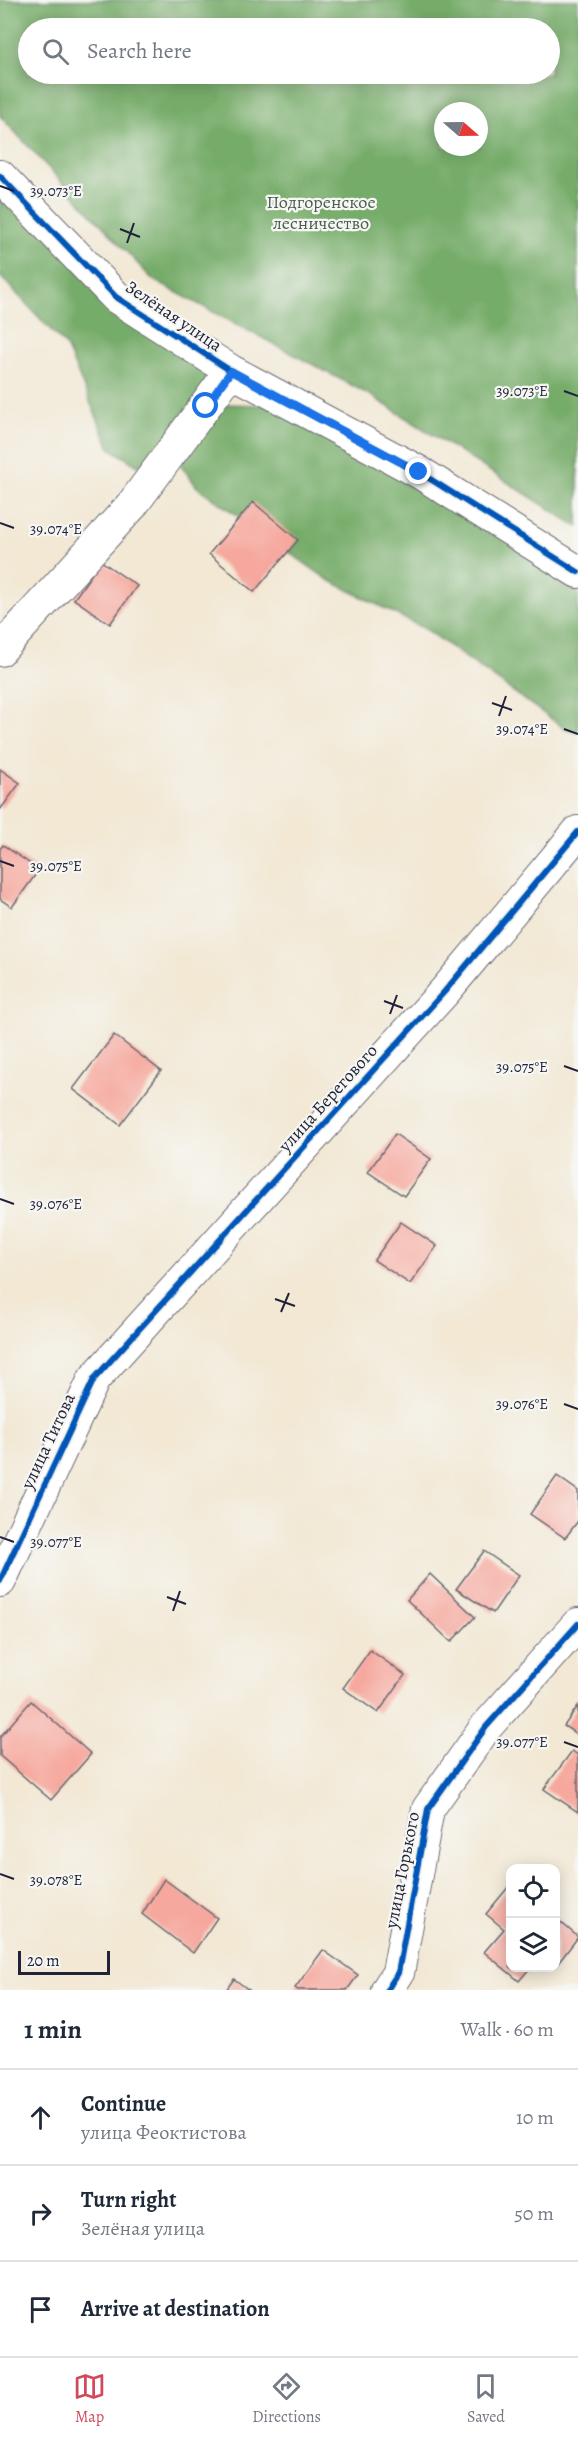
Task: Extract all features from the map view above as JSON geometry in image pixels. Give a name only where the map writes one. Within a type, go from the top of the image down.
[{"type":"street","name":"Зелёная улица","points":[[0,176],[116,297],[231,371],[419,472],[578,572]]},
{"type":"street","points":[[0,650],[132,505],[231,371]]},
{"type":"street","name":"улица Берегового","points":[[94,1379],[445,991],[578,832]]},
{"type":"street","name":"улица Титова","points":[[0,1581],[94,1379]]},
{"type":"street","name":"улица Горького","points":[[387,1990],[398,1973],[428,1809],[486,1727],[578,1624]]},
{"type":"green space","name":"Подгоренское лесничество","points":[[0,0],[578,0],[578,527],[370,395],[153,280],[0,116]]},
{"type":"green space","points":[[0,193],[213,360],[200,394],[165,449],[138,466],[110,448],[66,346],[0,276]]},
{"type":"green space","points":[[224,404],[266,405],[578,572],[578,732],[564,728],[427,630],[327,579],[197,487],[181,465]]},
{"type":"building","points":[[253,502],[298,540],[254,592],[209,554]]},
{"type":"building","points":[[101,561],[137,586],[110,624],[74,599]]},
{"type":"building","points":[[0,769],[20,783],[0,810]]},
{"type":"building","points":[[3,845],[39,870],[12,907],[0,899],[0,849]]},
{"type":"building","points":[[114,1035],[161,1071],[120,1125],[73,1089]]},
{"type":"building","points":[[395,1134],[431,1159],[404,1196],[368,1172]]},
{"type":"building","points":[[401,1222],[437,1246],[410,1284],[374,1260]]},
{"type":"building","points":[[557,1476],[578,1491],[578,1521],[565,1538],[530,1514]]},
{"type":"building","points":[[484,1551],[519,1575],[493,1613],[456,1589]]},
{"type":"building","points":[[430,1574],[475,1617],[451,1642],[407,1600]]},
{"type":"building","points":[[370,1650],[405,1675],[378,1713],[343,1688]]},
{"type":"building","points":[[31,1701],[91,1754],[51,1800],[0,1756],[0,1737]]},
{"type":"building","points":[[578,1706],[578,1735],[564,1726]]},
{"type":"building","points":[[572,1751],[578,1755],[578,1812],[544,1789]]},
{"type":"building","points":[[164,1879],[217,1918],[193,1953],[142,1914]]},
{"type":"building","points":[[506,1890],[506,1970],[484,1952],[504,1929],[486,1914]]},
{"type":"building","points":[[560,1921],[578,1937],[560,1961]]},
{"type":"building","points":[[323,1950],[358,1975],[347,1990],[298,1990],[295,1988]]},
{"type":"building","points":[[508,1972],[527,1972],[519,1981]]},
{"type":"building","points":[[234,1979],[249,1990],[226,1990]]},
{"type":"cycle path","points":[[0,176],[116,297],[231,371],[419,472],[578,572]]},
{"type":"cycle path","points":[[0,1581],[94,1379],[445,991],[578,832]]},
{"type":"cycle path","points":[[387,1990],[398,1973],[428,1809],[486,1727],[578,1624]]},
{"type":"route","points":[[206,406],[231,371],[419,472]]}]
